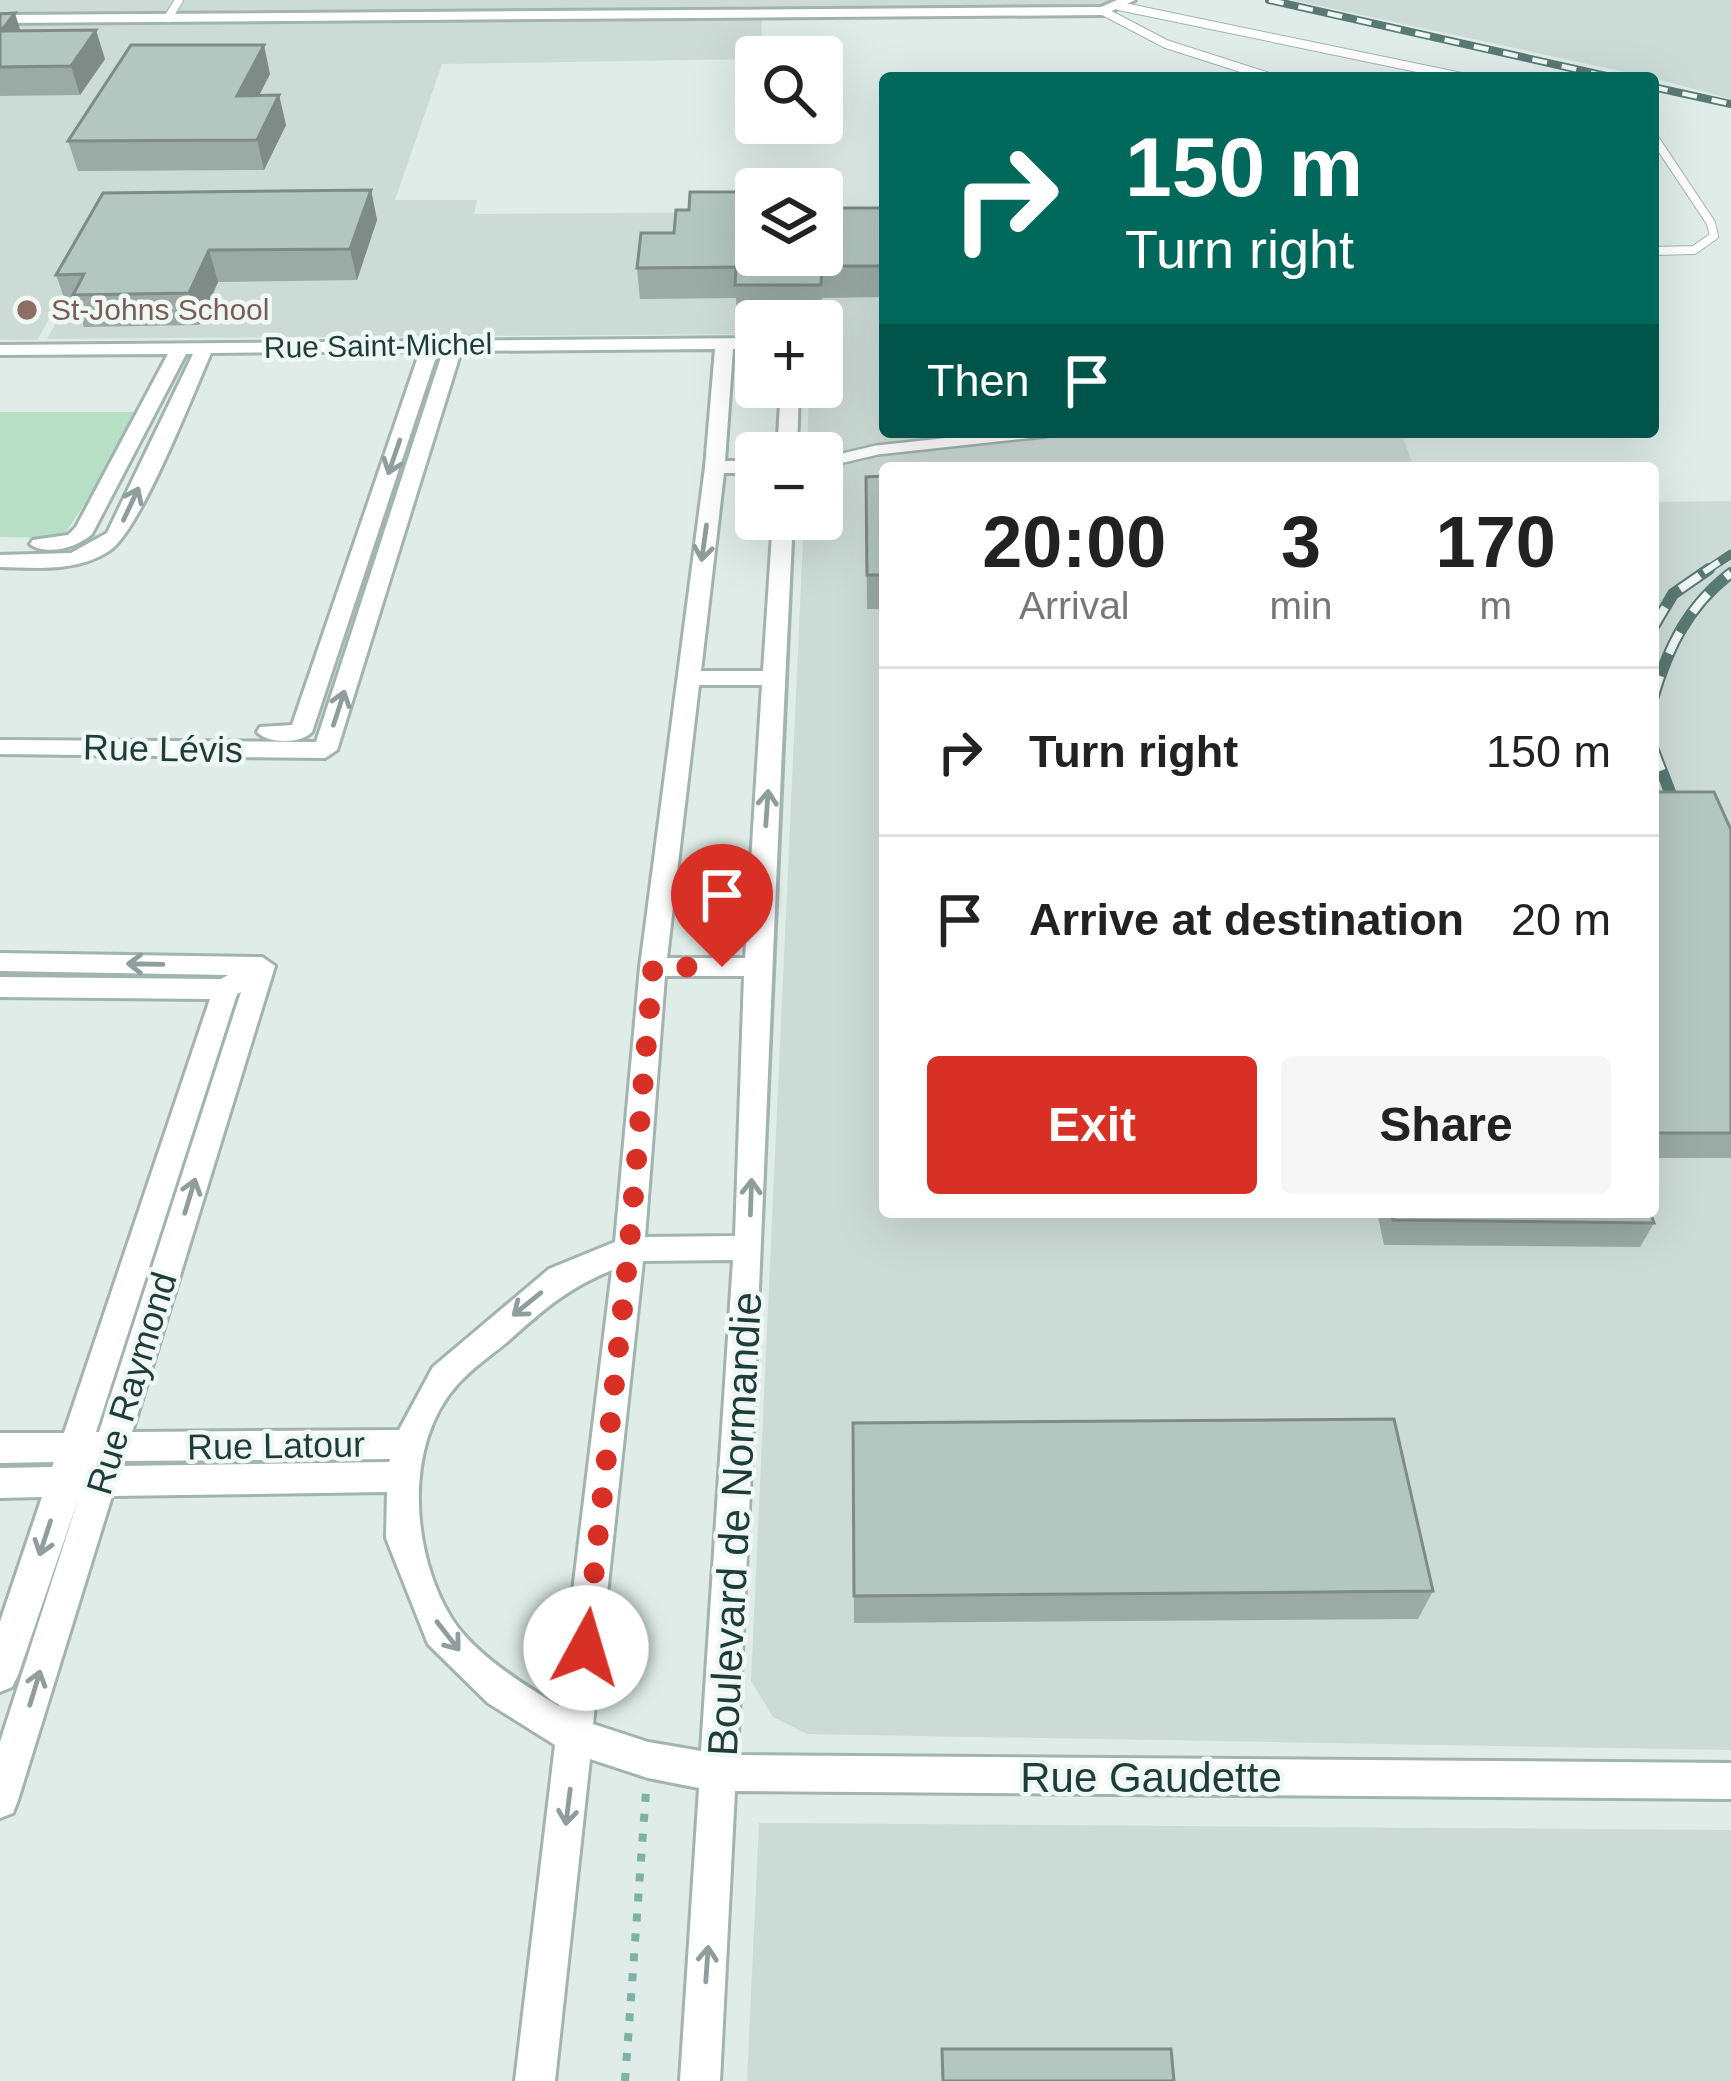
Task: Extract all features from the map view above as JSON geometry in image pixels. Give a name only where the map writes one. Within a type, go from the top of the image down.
[{"type":"street","points":[[0,20],[1102,11],[1123,3]]},
{"type":"street","points":[[536,2081],[629,1249],[653,967],[715,467],[724,343]]},
{"type":"street","name":"Rue Saint-Michel","points":[[0,350],[735,343]]},
{"type":"street","points":[[443,346],[400,517],[325,750],[301,732],[374,517],[443,346]]},
{"type":"street","points":[[0,543],[74,540],[85,530],[180,348]]},
{"type":"street","points":[[0,562],[63,562],[94,556],[116,536],[205,348]]},
{"type":"street","points":[[715,467],[735,467]]},
{"type":"street","points":[[374,517],[400,517]]},
{"type":"street","points":[[74,540],[94,556]]},
{"type":"street","name":"Boulevard de Normandie","points":[[700,2081],[749,1248],[757,967],[783,540]]},
{"type":"street","points":[[686,678],[775,678]]},
{"type":"street","name":"Rue Lévis","points":[[0,730],[301,732]]},
{"type":"street","name":"Rue Lévis","points":[[0,746],[325,750]]},
{"type":"street","points":[[0,962],[262,966]]},
{"type":"street","points":[[0,987],[226,988],[262,966]]},
{"type":"street","name":"Rue Raymond","points":[[0,1800],[262,966]]},
{"type":"street","points":[[653,967],[757,967]]},
{"type":"street","name":"Rue Raymond","points":[[0,1675],[226,988]]},
{"type":"street","name":"Rue Latour","points":[[576,1737],[501,1691],[440,1632],[404,1538],[406,1460],[444,1377],[560,1278],[629,1249],[749,1248]]},
{"type":"street","name":"Rue Latour","points":[[0,1448],[111,1447],[406,1460]]},
{"type":"street","name":"Rue Latour","points":[[0,1483],[100,1481],[406,1460]]},
{"type":"street","name":"Rue Gaudette","points":[[576,1737],[648,1760],[719,1774],[1731,1781]]},
{"type":"lane","points":[[168,18],[179,0]]},
{"type":"lane","points":[[1123,3],[1439,72]]},
{"type":"lane","points":[[1102,11],[1166,44],[1253,72]]},
{"type":"lane","points":[[1659,145],[1712,223],[1714,236],[1694,250],[1659,251]]},
{"type":"lane","points":[[843,459],[877,450],[988,438]]},
{"type":"path","points":[[626,2081],[648,1760]]},
{"type":"shaded area","points":[[0,0],[1110,0],[1100,6],[762,9],[761,36],[735,36],[735,59],[442,64],[395,200],[477,200],[474,214],[735,212],[735,276],[843,276],[843,240],[879,215],[879,438],[1403,438],[1412,462],[879,462],[879,1218],[1659,1218],[1659,502],[1731,501],[1731,1750],[807,1734],[773,1717],[751,1681],[803,540],[843,540],[843,432],[808,432],[808,408],[843,408],[843,300],[735,300],[735,334],[47,339],[110,225],[105,224],[37,340],[0,340]]},
{"type":"shaded area","points":[[1292,0],[1731,0],[1731,99],[1659,80],[1659,72],[1625,72]]},
{"type":"shaded area","points":[[759,1823],[1731,1830],[1731,2081],[747,2081]]},
{"type":"green space","points":[[0,412],[146,412],[62,538],[0,537]]},
{"type":"building","points":[[15,13],[1,31],[96,30],[71,66],[0,67],[0,14]]},
{"type":"building","points":[[131,45],[264,45],[237,96],[279,95],[257,140],[68,141]]},
{"type":"building","points":[[371,190],[350,249],[209,250],[189,293],[73,295],[84,274],[56,275],[103,193]]},
{"type":"building","points":[[690,192],[735,192],[735,267],[637,268],[641,233],[674,233],[676,210],[689,210]]},
{"type":"building","points":[[843,208],[879,208],[879,266],[843,266]]},
{"type":"building","points":[[736,276],[821,276],[821,285],[735,285]]},
{"type":"building","points":[[879,476],[879,575],[867,575],[866,477]]},
{"type":"building","points":[[1659,792],[1714,792],[1731,830],[1731,1133],[1659,1133]]},
{"type":"building","points":[[1652,1218],[1654,1223],[1393,1220]]},
{"type":"building","points":[[1394,1419],[1433,1591],[854,1596],[853,1423]]},
{"type":"building","points":[[942,2049],[1171,2049],[1174,2081],[943,2081]]},
{"type":"railway","points":[[1269,0],[1588,72]]},
{"type":"railway","points":[[1659,88],[1731,104]]},
{"type":"railway","points":[[1704,572],[1731,554]]},
{"type":"railway","points":[[1659,618],[1673,594],[1709,569]]},
{"type":"railway","points":[[1659,680],[1682,629],[1703,599],[1731,573]]},
{"type":"railway","points":[[1659,764],[1680,818]]},
{"type":"place","name":"St-Johns School","points":[[27,310]]},
{"type":"route","points":[[586,1648],[629,1249],[653,967],[722,967]]}]
